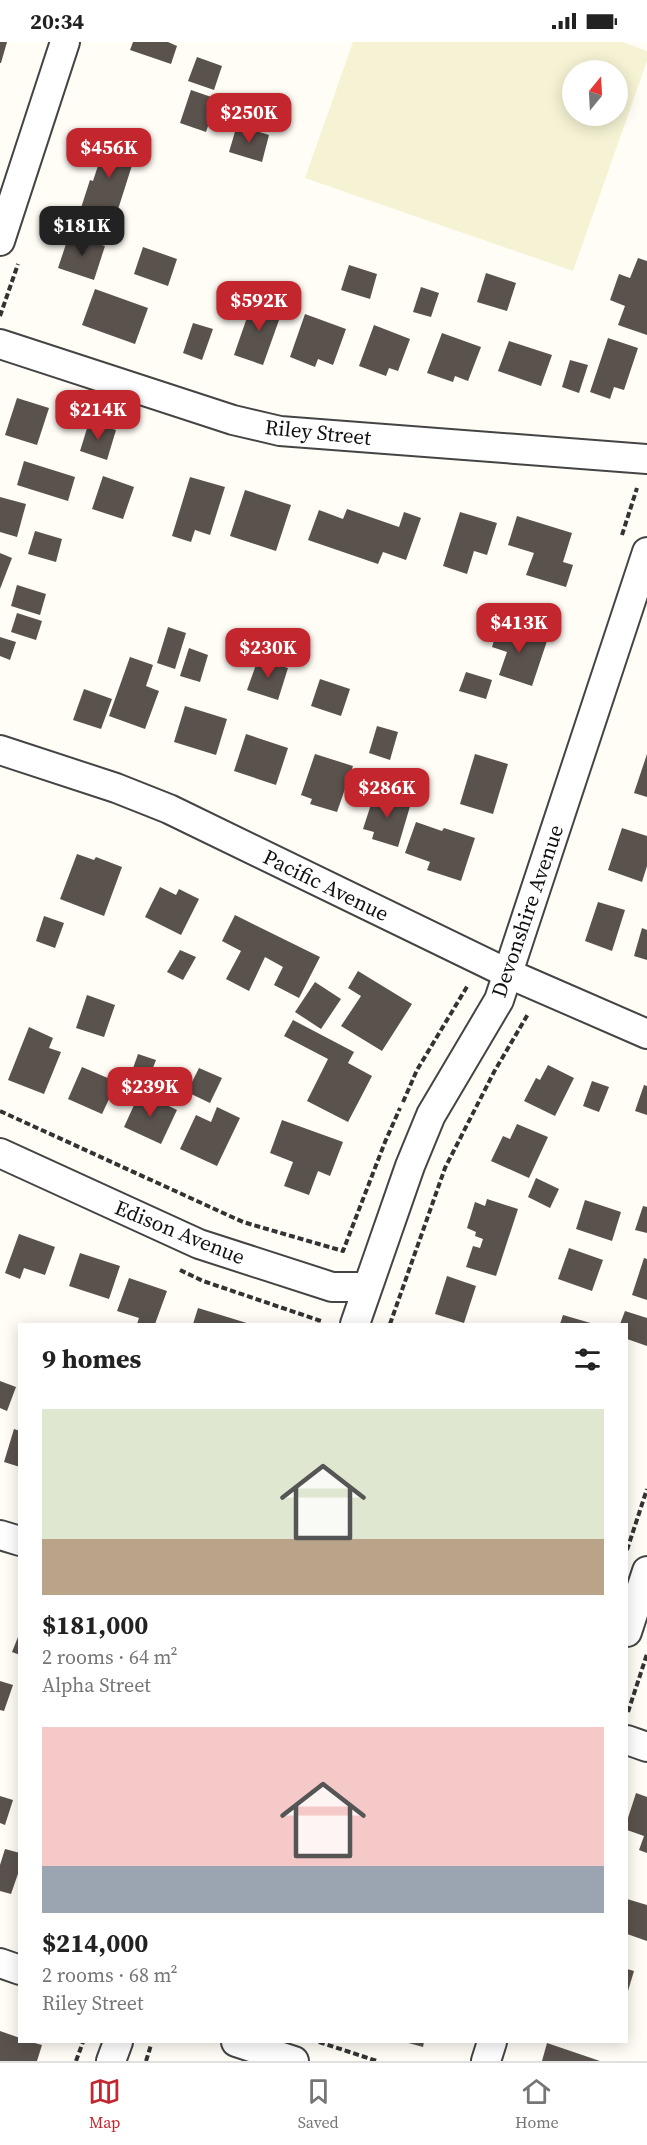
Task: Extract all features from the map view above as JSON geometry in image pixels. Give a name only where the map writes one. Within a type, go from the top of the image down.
[{"type":"street","points":[[0,241],[65,42]]},
{"type":"street","name":"Riley Street","points":[[0,345],[233,420],[280,431],[647,459]]},
{"type":"street","name":"Devonshire Avenue","points":[[355,1323],[410,1166],[431,1115],[499,1000],[647,552]]},
{"type":"street","name":"Pacific Avenue","points":[[0,750],[116,788],[169,809],[507,973],[647,1034]]},
{"type":"street","name":"Edison Avenue","points":[[0,1153],[199,1244],[332,1287],[367,1287]]},
{"type":"street","points":[[0,1535],[18,1540]]},
{"type":"street","points":[[628,1629],[647,1571]]},
{"type":"street","points":[[628,1740],[647,1747]]},
{"type":"street","points":[[0,1964],[18,1969]]},
{"type":"street","points":[[111,2061],[118,2043]]},
{"type":"street","points":[[239,2043],[294,2061]]},
{"type":"street","points":[[486,2061],[492,2043]]},
{"type":"path","points":[[619,544],[637,488],[626,487]]},
{"type":"path","points":[[0,1111],[243,1222],[343,1251],[385,1142],[417,1070],[469,984]]},
{"type":"path","points":[[390,1323],[444,1168],[528,1013]]},
{"type":"path","points":[[628,1547],[647,1489]]},
{"type":"path","points":[[628,1711],[647,1653]]},
{"type":"path","points":[[76,2061],[82,2043]]},
{"type":"path","points":[[322,2043],[377,2061]]},
{"type":"path","points":[[146,2061],[151,2045]]},
{"type":"shaded area","points":[[353,42],[622,42],[647,51],[647,61],[628,115],[628,60],[562,60],[562,126],[624,126],[573,271],[305,178]]},
{"type":"building","points":[[0,42],[7,42],[1,63],[0,63]]},
{"type":"building","points":[[133,42],[168,42],[177,46],[171,64],[130,50]]},
{"type":"building","points":[[197,57],[222,66],[214,90],[188,81]]},
{"type":"building","points":[[191,90],[217,99],[206,132],[180,123]]},
{"type":"building","points":[[237,125],[269,135],[262,162],[229,152]]},
{"type":"building","points":[[109,132],[133,140],[127,157],[134,159],[114,222],[80,211],[90,180],[93,181]]},
{"type":"building","points":[[69,235],[105,246],[94,280],[58,268]]},
{"type":"building","points":[[143,247],[177,259],[168,286],[134,274]]},
{"type":"building","points":[[638,258],[647,261],[647,335],[618,325],[625,306],[610,300],[619,274],[630,278]]},
{"type":"building","points":[[349,265],[377,274],[370,299],[341,290]]},
{"type":"building","points":[[486,273],[516,283],[507,311],[477,302]]},
{"type":"building","points":[[421,287],[439,293],[431,317],[413,312]]},
{"type":"building","points":[[95,289],[148,308],[135,344],[82,325]]},
{"type":"building","points":[[266,299],[284,306],[263,365],[234,355],[252,303],[263,307]]},
{"type":"building","points":[[305,314],[346,329],[333,365],[318,359],[315,367],[290,357]]},
{"type":"building","points":[[193,323],[213,329],[202,360],[183,353]]},
{"type":"building","points":[[374,325],[410,339],[398,371],[389,368],[386,376],[359,366]]},
{"type":"building","points":[[442,333],[481,347],[468,381],[455,376],[453,382],[427,373]]},
{"type":"building","points":[[608,338],[638,348],[624,390],[614,387],[610,399],[590,392]]},
{"type":"building","points":[[509,341],[552,355],[541,386],[498,371]]},
{"type":"building","points":[[570,360],[588,365],[579,393],[562,387]]},
{"type":"building","points":[[17,398],[49,408],[37,445],[5,435]]},
{"type":"building","points":[[89,422],[116,430],[107,460],[80,451]]},
{"type":"building","points":[[24,461],[75,477],[68,501],[17,485]]},
{"type":"building","points":[[103,476],[134,487],[123,519],[92,509]]},
{"type":"building","points":[[190,477],[225,487],[210,535],[195,530],[191,542],[172,536]]},
{"type":"building","points":[[245,490],[291,505],[276,551],[230,536]]},
{"type":"building","points":[[0,497],[26,504],[17,537],[0,532]]},
{"type":"building","points":[[347,509],[399,527],[404,512],[421,518],[406,560],[383,552],[378,564],[308,540],[319,510],[343,519]]},
{"type":"building","points":[[460,512],[497,523],[487,555],[474,551],[467,574],[443,566]]},
{"type":"building","points":[[517,516],[572,533],[563,562],[573,565],[566,587],[526,575],[534,553],[508,545]]},
{"type":"building","points":[[35,531],[62,539],[56,562],[28,554]]},
{"type":"building","points":[[0,553],[12,558],[0,589]]},
{"type":"building","points":[[17,585],[46,594],[40,615],[11,606]]},
{"type":"building","points":[[17,613],[42,621],[36,640],[11,632]]},
{"type":"building","points":[[499,625],[547,641],[532,686],[499,675],[507,652],[492,647]]},
{"type":"building","points":[[168,627],[186,633],[175,669],[157,663]]},
{"type":"building","points":[[0,637],[16,642],[10,660],[0,656]]},
{"type":"building","points":[[189,648],[208,655],[200,682],[180,676]]},
{"type":"building","points":[[130,657],[153,665],[146,686],[159,691],[145,729],[109,716]]},
{"type":"building","points":[[258,659],[288,668],[278,700],[247,690]]},
{"type":"building","points":[[466,672],[492,680],[486,699],[459,691]]},
{"type":"building","points":[[320,679],[350,689],[341,716],[311,706]]},
{"type":"building","points":[[84,689],[112,699],[101,729],[73,720]]},
{"type":"building","points":[[185,706],[227,719],[216,755],[174,742]]},
{"type":"building","points":[[377,726],[398,732],[390,760],[369,753]]},
{"type":"building","points":[[246,734],[288,748],[276,785],[234,771]]},
{"type":"building","points":[[315,754],[353,766],[337,812],[310,804],[312,799],[301,795]]},
{"type":"building","points":[[475,754],[508,764],[493,814],[460,804]]},
{"type":"building","points":[[647,754],[647,797],[634,793]]},
{"type":"building","points":[[375,792],[411,803],[398,847],[372,839],[374,832],[363,829]]},
{"type":"building","points":[[416,822],[442,831],[444,828],[475,838],[461,881],[427,870],[430,862],[405,853]]},
{"type":"building","points":[[622,828],[647,836],[647,866],[642,882],[608,870]]},
{"type":"building","points":[[77,854],[94,860],[96,857],[122,867],[104,916],[60,899]]},
{"type":"building","points":[[160,887],[176,895],[179,889],[199,899],[181,935],[145,917]]},
{"type":"building","points":[[598,902],[625,910],[612,951],[585,941]]},
{"type":"building","points":[[235,915],[320,957],[299,998],[274,985],[283,967],[265,957],[249,991],[226,979],[241,951],[222,941]]},
{"type":"building","points":[[44,916],[64,923],[55,948],[36,941]]},
{"type":"building","points":[[642,928],[647,930],[647,960],[634,956]]},
{"type":"building","points":[[180,950],[196,957],[183,980],[167,972]]},
{"type":"building","points":[[358,971],[412,1004],[382,1051],[341,1026],[361,996],[348,988]]},
{"type":"building","points":[[315,982],[341,999],[321,1029],[295,1012]]},
{"type":"building","points":[[87,995],[115,1005],[104,1037],[76,1028]]},
{"type":"building","points":[[293,1020],[354,1052],[348,1063],[372,1076],[348,1122],[307,1101],[328,1059],[284,1036]]},
{"type":"building","points":[[29,1027],[53,1038],[49,1048],[61,1052],[44,1094],[8,1080]]},
{"type":"building","points":[[138,1054],[156,1060],[147,1083],[130,1077]]},
{"type":"building","points":[[548,1065],[574,1078],[555,1116],[524,1101],[536,1078],[540,1080]]},
{"type":"building","points":[[82,1067],[117,1082],[102,1114],[68,1099]]},
{"type":"building","points":[[199,1068],[222,1078],[210,1103],[187,1092]]},
{"type":"building","points":[[592,1081],[609,1087],[599,1112],[583,1106]]},
{"type":"building","points":[[644,1085],[647,1086],[647,1115],[635,1111]]},
{"type":"building","points":[[140,1092],[177,1110],[161,1144],[124,1127]]},
{"type":"building","points":[[217,1107],[240,1118],[217,1166],[180,1149],[196,1115],[211,1122]]},
{"type":"building","points":[[282,1120],[343,1142],[330,1176],[318,1171],[309,1195],[284,1186],[293,1162],[270,1153]]},
{"type":"building","points":[[517,1124],[548,1137],[529,1178],[491,1161],[503,1136],[510,1139]]},
{"type":"building","points":[[536,1178],[559,1189],[550,1208],[528,1197]]},
{"type":"building","points":[[487,1199],[518,1209],[496,1276],[466,1267],[473,1246],[480,1248],[483,1239],[475,1236],[476,1232],[467,1228],[475,1202],[485,1206]]},
{"type":"building","points":[[585,1200],[621,1212],[612,1241],[576,1229]]},
{"type":"building","points":[[643,1206],[647,1207],[647,1233],[635,1230]]},
{"type":"building","points":[[19,1234],[55,1247],[45,1275],[24,1268],[20,1279],[5,1273]]},
{"type":"building","points":[[569,1248],[603,1260],[592,1291],[558,1279]]},
{"type":"building","points":[[80,1253],[120,1266],[109,1299],[69,1286]]},
{"type":"building","points":[[644,1258],[647,1259],[647,1300],[632,1295]]},
{"type":"building","points":[[447,1276],[476,1286],[464,1323],[435,1314]]},
{"type":"building","points":[[129,1278],[167,1291],[155,1323],[137,1323],[139,1318],[117,1311]]},
{"type":"building","points":[[198,1308],[247,1323],[193,1323]]},
{"type":"building","points":[[625,1311],[647,1318],[647,1346],[628,1339],[628,1323],[620,1323]]},
{"type":"building","points":[[563,1315],[591,1323],[560,1323]]},
{"type":"building","points":[[0,1381],[16,1387],[7,1411],[0,1408]]},
{"type":"building","points":[[14,1429],[18,1430],[18,1466],[4,1462]]},
{"type":"building","points":[[18,1637],[18,1654],[12,1652]]},
{"type":"building","points":[[0,1681],[13,1685],[4,1711],[0,1710]]},
{"type":"building","points":[[636,1793],[647,1797],[647,1853],[639,1850],[644,1836],[628,1830],[628,1818]]},
{"type":"building","points":[[0,1796],[13,1800],[5,1825],[0,1823]]},
{"type":"building","points":[[5,1849],[18,1852],[18,1874],[11,1894],[0,1891],[0,1865]]},
{"type":"building","points":[[628,1899],[647,1905],[647,1941],[628,1934]]},
{"type":"building","points":[[628,1969],[634,1971],[628,1991]]},
{"type":"building","points":[[0,2031],[18,2037],[18,2043],[42,2045],[37,2061],[0,2061]]},
{"type":"building","points":[[409,2043],[424,2043],[423,2047]]},
{"type":"building","points":[[547,2043],[600,2061],[542,2061]]}]
